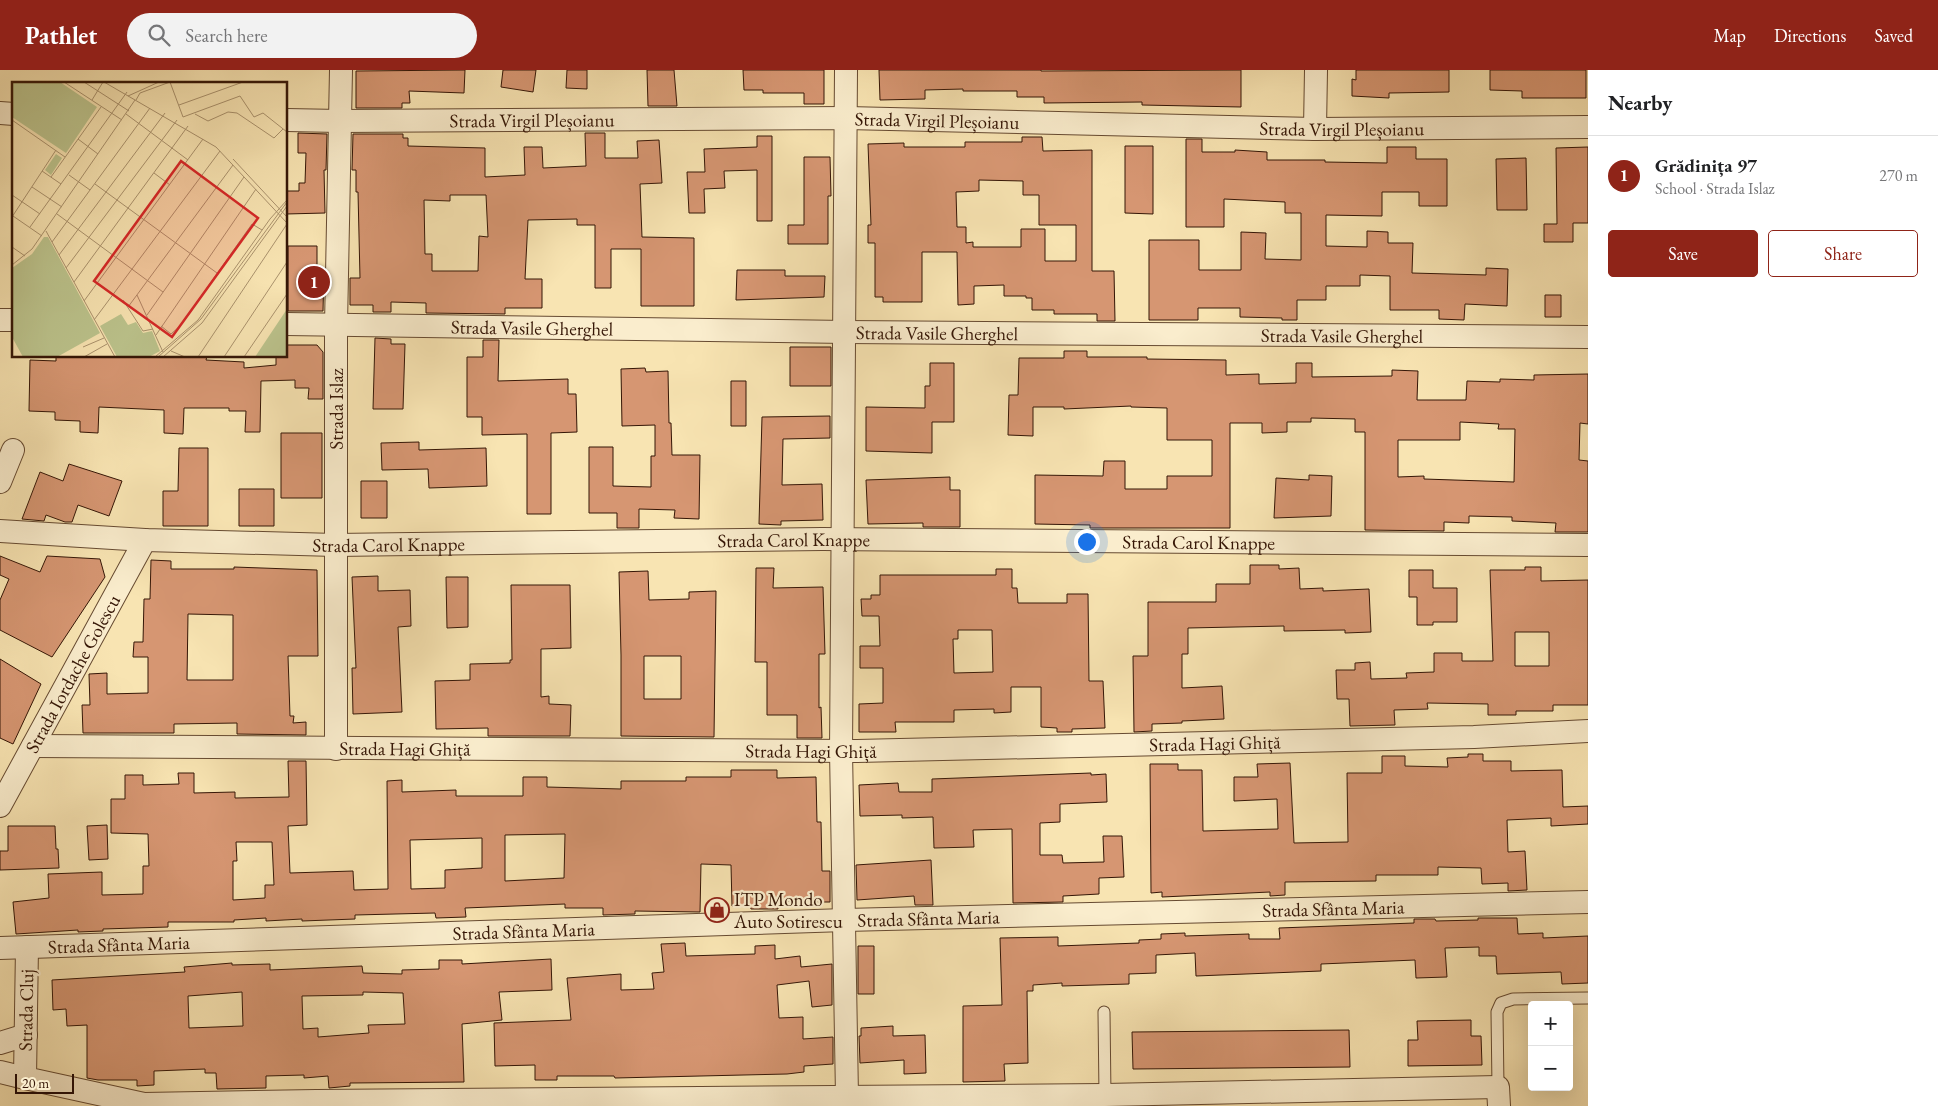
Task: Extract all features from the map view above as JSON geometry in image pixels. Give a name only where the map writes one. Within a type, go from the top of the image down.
[{"type":"street","name":"Strada Islaz","points":[[336,749],[336,325],[341,70]]},
{"type":"street","points":[[846,70],[846,332],[841,751],[845,920],[846,1096]]},
{"type":"street","points":[[1315,129],[1316,70]]},
{"type":"street","name":"Strada Virgil Pleșoianu","points":[[288,120],[847,118],[1315,129],[1588,127]]},
{"type":"street","name":"Strada Vasile Gherghel","points":[[288,324],[846,332],[1588,337]]},
{"type":"street","points":[[0,482],[13,450]]},
{"type":"street","name":"Strada Carol Knappe","points":[[0,531],[145,540],[335,545],[843,539],[1588,545]]},
{"type":"street","name":"Strada Iordache Golescu","points":[[0,806],[145,540]]},
{"type":"street","name":"Strada Hagi Ghiță","points":[[33,746],[841,751],[1474,737],[1588,731]]},
{"type":"street","name":"Strada Sfânta Maria","points":[[0,948],[845,920],[1588,902]]},
{"type":"street","name":"Strada Cluj","points":[[27,947],[25,1078],[144,1104],[846,1096],[1105,1101],[1499,1096]]},
{"type":"street","points":[[0,1043],[26,1035]]},
{"type":"street","points":[[0,1072],[25,1078]]},
{"type":"lane","points":[[1499,1096],[1497,1012],[1500,1003],[1513,999],[1588,998]]},
{"type":"lane","points":[[1104,1012],[1105,1101]]},
{"type":"building","points":[[465,70],[464,93],[409,91],[410,103],[402,103],[402,108],[356,108],[356,71]]},
{"type":"building","points":[[503,70],[536,70],[533,92],[501,87]]},
{"type":"building","points":[[567,70],[587,70],[587,89],[566,88]]},
{"type":"building","points":[[647,70],[674,70],[677,106],[648,106]]},
{"type":"building","points":[[743,70],[824,70],[824,104],[804,104],[804,93],[763,93],[763,90],[744,90]]},
{"type":"building","points":[[879,70],[1241,70],[1241,107],[1142,105],[1142,102],[1044,103],[1044,97],[1017,97],[1017,91],[963,91],[963,89],[925,90],[925,99],[880,100]]},
{"type":"building","points":[[1356,70],[1449,70],[1449,92],[1389,93],[1389,98],[1352,96],[1352,79],[1356,80]]},
{"type":"building","points":[[1490,70],[1586,70],[1586,98],[1522,98],[1522,91],[1490,90]]},
{"type":"building","points":[[298,133],[327,134],[326,170],[324,170],[325,213],[288,214],[288,191],[299,191],[299,183],[305,183],[306,153],[298,153]]},
{"type":"building","points":[[585,133],[605,133],[605,158],[638,158],[637,141],[659,140],[662,183],[640,184],[642,237],[694,238],[694,306],[641,306],[641,249],[611,249],[611,288],[595,288],[595,225],[577,225],[577,219],[528,220],[525,279],[542,279],[542,308],[505,308],[505,314],[426,313],[426,303],[391,302],[391,312],[373,312],[373,305],[350,305],[350,278],[360,278],[358,192],[356,192],[356,170],[352,170],[353,134],[403,134],[403,138],[408,138],[408,146],[485,148],[485,177],[525,175],[524,147],[542,147],[543,168],[586,166]],"holes":[[[450,195],[486,195],[488,237],[479,236],[478,271],[432,271],[432,254],[425,254],[424,200],[450,201]]]},
{"type":"building","points":[[757,136],[772,136],[772,221],[757,221],[757,170],[724,171],[725,188],[704,189],[705,213],[689,213],[687,172],[705,172],[704,149],[757,147]]},
{"type":"building","points":[[1022,137],[1042,137],[1043,151],[1092,150],[1092,271],[1114,271],[1115,321],[1097,321],[1097,314],[1054,314],[1054,310],[1032,310],[1032,298],[1026,298],[1026,296],[1004,296],[1004,285],[974,286],[974,304],[958,305],[957,252],[922,252],[922,302],[883,302],[883,297],[875,297],[875,243],[868,243],[868,225],[871,225],[868,144],[904,143],[904,147],[965,147],[965,142],[1022,142]],"holes":[[[979,180],[1023,181],[1023,195],[1039,195],[1039,225],[1076,225],[1076,261],[1045,261],[1045,229],[1021,229],[1021,247],[973,247],[973,242],[966,243],[966,227],[957,227],[956,192],[979,191]]]},
{"type":"building","points":[[1186,139],[1202,139],[1202,152],[1235,152],[1235,150],[1267,152],[1267,160],[1387,163],[1387,147],[1416,147],[1416,159],[1447,159],[1447,206],[1419,206],[1419,192],[1382,192],[1382,216],[1326,215],[1326,246],[1367,247],[1367,231],[1388,232],[1388,243],[1413,243],[1412,273],[1486,275],[1486,268],[1508,269],[1507,306],[1465,304],[1464,320],[1439,319],[1439,310],[1390,310],[1390,276],[1360,275],[1360,286],[1326,286],[1326,300],[1297,300],[1297,320],[1240,317],[1240,308],[1198,308],[1198,320],[1149,320],[1149,240],[1199,240],[1199,270],[1241,270],[1241,232],[1266,233],[1265,259],[1301,260],[1301,213],[1285,213],[1285,202],[1224,199],[1224,227],[1186,227]]},
{"type":"building","points":[[1125,146],[1153,146],[1153,214],[1125,213]]},
{"type":"building","points":[[1588,147],[1588,223],[1573,223],[1573,242],[1544,242],[1544,224],[1557,224],[1556,148]]},
{"type":"building","points":[[804,157],[830,157],[831,196],[828,196],[828,244],[788,244],[788,225],[804,225]]},
{"type":"building","points":[[1526,158],[1527,210],[1497,210],[1496,159]]},
{"type":"building","points":[[288,246],[317,246],[317,268],[324,268],[323,311],[288,311]]},
{"type":"building","points":[[737,270],[785,270],[785,276],[825,276],[824,297],[736,300]]},
{"type":"building","points":[[1545,295],[1561,295],[1561,317],[1545,317]]},
{"type":"building","points":[[375,338],[391,339],[391,344],[405,344],[403,409],[373,409]]},
{"type":"building","points":[[483,340],[499,340],[498,381],[568,379],[568,394],[576,394],[577,432],[551,433],[551,514],[527,514],[527,434],[482,435],[482,417],[467,417],[467,357],[483,357]]},
{"type":"building","points":[[288,345],[317,345],[323,352],[323,399],[308,399],[309,388],[295,388],[295,380],[261,381],[260,432],[245,432],[246,411],[229,411],[229,408],[184,408],[183,434],[164,433],[164,410],[99,407],[98,433],[80,432],[80,421],[55,420],[55,412],[29,411],[30,360],[56,361],[56,358],[206,358],[206,360],[244,362],[244,368],[276,365],[276,358],[288,358]]},
{"type":"building","points":[[790,347],[831,347],[831,386],[790,386]]},
{"type":"building","points":[[1064,351],[1087,351],[1087,357],[1226,360],[1226,375],[1259,374],[1259,384],[1296,383],[1296,363],[1312,363],[1312,377],[1392,376],[1392,370],[1418,371],[1417,400],[1466,400],[1467,381],[1500,382],[1500,379],[1534,380],[1534,375],[1588,374],[1588,424],[1580,423],[1579,460],[1588,461],[1588,532],[1555,532],[1556,523],[1512,521],[1512,517],[1469,516],[1469,523],[1444,522],[1444,531],[1365,530],[1365,432],[1355,432],[1355,419],[1311,418],[1311,422],[1287,422],[1287,432],[1262,433],[1262,423],[1230,423],[1230,528],[1090,528],[1090,525],[1035,524],[1035,475],[1103,476],[1104,461],[1125,461],[1125,489],[1167,489],[1167,476],[1212,476],[1212,440],[1167,440],[1167,408],[1131,406],[1064,409],[1064,407],[1033,407],[1033,436],[1008,435],[1009,395],[1018,395],[1019,358],[1064,358]],"holes":[[[1460,422],[1499,424],[1498,429],[1515,429],[1514,482],[1424,479],[1424,476],[1398,477],[1398,440],[1460,440]]]},
{"type":"building","points":[[930,363],[954,363],[954,422],[932,422],[932,453],[866,451],[866,407],[925,408],[925,386],[930,386]]},
{"type":"building","points":[[645,368],[646,372],[668,371],[672,455],[700,455],[699,519],[674,518],[675,510],[639,509],[639,528],[617,528],[617,513],[589,513],[589,447],[613,447],[613,486],[651,487],[651,456],[655,456],[655,425],[622,426],[621,369]]},
{"type":"building","points":[[731,381],[746,381],[746,426],[731,426]]},
{"type":"building","points":[[830,416],[830,438],[783,439],[782,485],[822,484],[823,520],[781,521],[781,525],[759,524],[762,417]]},
{"type":"building","points":[[281,433],[322,433],[322,498],[281,498]]},
{"type":"building","points":[[419,442],[419,450],[486,448],[487,486],[429,488],[428,469],[382,470],[381,443]]},
{"type":"building","points":[[179,448],[208,448],[208,526],[163,526],[163,491],[178,491]]},
{"type":"building","points":[[69,464],[122,481],[109,516],[78,505],[72,522],[65,522],[46,515],[44,521],[22,519],[40,472],[63,481]]},
{"type":"building","points":[[1309,475],[1332,476],[1331,516],[1274,518],[1276,478],[1309,480]]},
{"type":"building","points":[[950,477],[950,490],[960,490],[960,527],[923,527],[923,523],[868,524],[866,480]]},
{"type":"building","points":[[361,481],[387,481],[387,518],[361,518]]},
{"type":"building","points":[[239,489],[274,489],[274,526],[239,526]]},
{"type":"building","points":[[0,556],[40,572],[47,556],[100,559],[105,577],[52,657],[0,630],[0,600],[9,579],[0,575]]},
{"type":"building","points":[[151,560],[171,561],[171,569],[234,569],[234,567],[317,570],[318,656],[288,656],[290,716],[294,716],[293,723],[306,722],[306,735],[237,734],[237,723],[174,724],[174,733],[83,733],[82,705],[90,705],[89,674],[107,673],[107,694],[148,693],[148,657],[133,657],[134,642],[143,642],[144,599],[150,599]],"holes":[[[188,614],[233,615],[233,680],[187,680]]]},
{"type":"building","points":[[1250,565],[1279,565],[1279,569],[1299,568],[1300,589],[1323,588],[1323,591],[1369,589],[1371,632],[1345,633],[1345,630],[1284,631],[1284,626],[1188,628],[1188,654],[1182,654],[1182,688],[1222,686],[1224,719],[1152,724],[1152,731],[1134,732],[1133,656],[1148,656],[1148,602],[1216,602],[1216,584],[1250,584]]},
{"type":"building","points":[[1525,567],[1541,567],[1541,581],[1588,580],[1588,705],[1553,705],[1553,711],[1516,711],[1516,715],[1488,715],[1488,704],[1427,703],[1428,709],[1394,710],[1395,725],[1350,726],[1349,699],[1337,699],[1336,670],[1355,670],[1355,663],[1370,662],[1371,679],[1407,678],[1406,673],[1434,672],[1434,653],[1462,653],[1462,661],[1493,661],[1490,570],[1525,570]],"holes":[[[1515,632],[1549,632],[1549,666],[1515,666]]]},
{"type":"building","points":[[756,568],[774,568],[773,588],[823,587],[825,654],[819,654],[819,708],[821,707],[822,738],[797,738],[797,715],[767,715],[767,662],[755,662]]},
{"type":"building","points":[[996,569],[1012,569],[1012,588],[1017,588],[1018,603],[1067,603],[1067,594],[1088,594],[1089,681],[1103,681],[1105,728],[1072,729],[1072,732],[1057,732],[1057,728],[1041,727],[1041,687],[1011,687],[1011,712],[994,713],[994,709],[954,710],[954,722],[895,722],[896,732],[859,732],[859,704],[883,703],[883,668],[860,668],[860,646],[880,646],[879,616],[862,616],[861,599],[871,599],[871,595],[880,595],[880,575],[996,575]],"holes":[[[958,630],[992,630],[993,672],[954,673],[953,639],[958,639]]]},
{"type":"building","points":[[1409,570],[1433,570],[1433,588],[1457,588],[1457,622],[1433,622],[1433,625],[1417,625],[1417,597],[1409,597]]},
{"type":"building","points":[[648,571],[649,600],[689,599],[689,592],[716,591],[714,737],[621,736],[619,572]],"holes":[[[644,656],[681,656],[681,699],[644,699]]]},
{"type":"building","points":[[378,576],[378,591],[410,590],[411,626],[398,627],[402,712],[353,714],[352,668],[356,668],[352,577]]},
{"type":"building","points":[[446,577],[468,577],[468,627],[447,628]]},
{"type":"building","points":[[511,585],[570,585],[571,648],[541,649],[541,697],[549,696],[549,704],[571,705],[570,736],[488,736],[488,728],[436,729],[435,681],[470,680],[470,664],[510,663],[510,660],[512,660]]},
{"type":"building","points":[[0,659],[41,684],[13,744],[0,738]]},
{"type":"building","points":[[1468,754],[1483,754],[1483,761],[1511,761],[1511,771],[1562,770],[1563,807],[1588,806],[1588,824],[1551,826],[1551,818],[1507,820],[1508,852],[1525,851],[1527,890],[1508,891],[1508,883],[1482,884],[1481,868],[1438,867],[1438,875],[1376,875],[1376,881],[1285,882],[1285,895],[1270,896],[1270,892],[1162,897],[1162,892],[1151,893],[1150,764],[1178,764],[1178,770],[1202,770],[1203,831],[1278,829],[1277,799],[1234,801],[1234,777],[1258,777],[1257,764],[1290,763],[1294,843],[1348,842],[1347,773],[1382,773],[1382,756],[1405,756],[1405,766],[1448,767],[1447,758],[1468,757]]},
{"type":"building","points":[[288,761],[306,761],[307,825],[288,826],[290,873],[353,871],[354,890],[388,889],[387,781],[402,780],[402,792],[456,790],[456,796],[523,796],[523,777],[547,777],[547,787],[621,789],[621,781],[686,781],[686,777],[731,777],[731,770],[777,770],[777,778],[816,777],[817,822],[821,822],[822,871],[830,871],[830,902],[815,902],[814,900],[778,902],[778,909],[751,909],[750,905],[732,906],[731,865],[701,864],[700,912],[635,911],[635,914],[603,915],[603,908],[565,908],[565,904],[465,908],[466,917],[436,918],[435,913],[355,915],[355,919],[302,921],[302,919],[266,921],[266,918],[234,920],[234,922],[168,922],[168,927],[16,934],[13,902],[49,898],[48,874],[102,872],[102,895],[143,894],[143,866],[149,866],[148,834],[111,833],[111,799],[125,799],[125,775],[143,775],[143,785],[179,784],[178,773],[194,773],[194,793],[235,792],[235,798],[289,797]],"holes":[[[565,834],[564,878],[505,881],[505,835]],[[482,838],[482,868],[445,870],[445,888],[411,889],[410,840]],[[236,842],[272,842],[274,885],[265,885],[265,898],[233,900],[233,861],[237,861]]]},
{"type":"building","points":[[1091,773],[1091,775],[1106,774],[1107,802],[1060,804],[1060,822],[1040,823],[1040,855],[1062,855],[1063,863],[1104,862],[1103,836],[1122,836],[1124,877],[1099,878],[1099,894],[1063,896],[1063,902],[1013,903],[1012,829],[973,830],[974,847],[934,848],[933,817],[902,818],[902,815],[860,816],[859,785],[898,783],[899,792],[932,792],[932,779]]},
{"type":"building","points":[[107,825],[108,859],[89,860],[87,826]]},
{"type":"building","points":[[8,826],[55,826],[59,868],[0,870],[0,851],[8,851]]},
{"type":"building","points":[[931,860],[933,905],[915,905],[914,896],[857,900],[856,865]]},
{"type":"building","points":[[1478,918],[1517,918],[1518,934],[1543,933],[1543,938],[1588,936],[1588,983],[1562,984],[1561,972],[1497,974],[1496,956],[1479,956],[1479,947],[1445,948],[1447,977],[1416,978],[1415,960],[1321,964],[1321,971],[1196,976],[1195,953],[1156,955],[1156,973],[1129,974],[1129,984],[1062,986],[1062,983],[1033,985],[1033,991],[1027,991],[1028,1063],[1004,1064],[1005,1081],[963,1082],[963,1006],[1002,1005],[1000,938],[1058,937],[1058,946],[1139,943],[1139,940],[1161,939],[1161,934],[1185,933],[1185,936],[1249,934],[1249,939],[1280,939],[1279,928],[1414,923],[1414,919],[1435,919],[1436,921],[1478,920]]},
{"type":"building","points":[[685,943],[686,956],[755,954],[755,946],[775,945],[775,959],[800,956],[801,967],[832,964],[832,1005],[812,1007],[809,981],[777,985],[779,1018],[803,1017],[803,1039],[833,1037],[833,1064],[804,1066],[804,1072],[787,1074],[615,1078],[614,1076],[557,1076],[557,1080],[535,1080],[535,1065],[495,1066],[494,1023],[571,1020],[567,978],[621,974],[621,990],[654,989],[652,973],[664,972],[661,944]]},
{"type":"building","points":[[858,946],[874,946],[874,994],[858,994]]},
{"type":"building","points":[[551,959],[552,990],[499,992],[502,1020],[462,1024],[464,1082],[350,1083],[350,1086],[329,1088],[328,1076],[304,1078],[304,1075],[266,1076],[266,1088],[217,1089],[216,1073],[205,1073],[205,1069],[154,1071],[154,1085],[137,1086],[137,1080],[98,1080],[87,1078],[87,1025],[67,1026],[66,1009],[53,1010],[52,980],[185,972],[184,967],[232,963],[232,965],[270,964],[270,970],[362,966],[363,973],[402,974],[402,970],[439,969],[439,960],[462,960],[462,964]],"holes":[[[242,992],[243,1026],[189,1028],[188,996]],[[363,992],[403,993],[405,1024],[368,1025],[369,1033],[318,1037],[318,1028],[303,1029],[302,996],[363,995]]]},
{"type":"building","points":[[1471,1020],[1471,1036],[1481,1036],[1482,1065],[1408,1066],[1408,1040],[1418,1040],[1417,1021]]},
{"type":"building","points":[[893,1026],[893,1036],[925,1035],[926,1073],[904,1074],[904,1060],[860,1063],[859,1036],[861,1036],[861,1028]]},
{"type":"building","points":[[1349,1030],[1350,1067],[1133,1069],[1132,1032]]},
{"type":"place","name":"Grădinița 97","points":[[314,282]]},
{"type":"place","name":"ITP Mondo Auto Sotirescu","points":[[717,910]]}]
